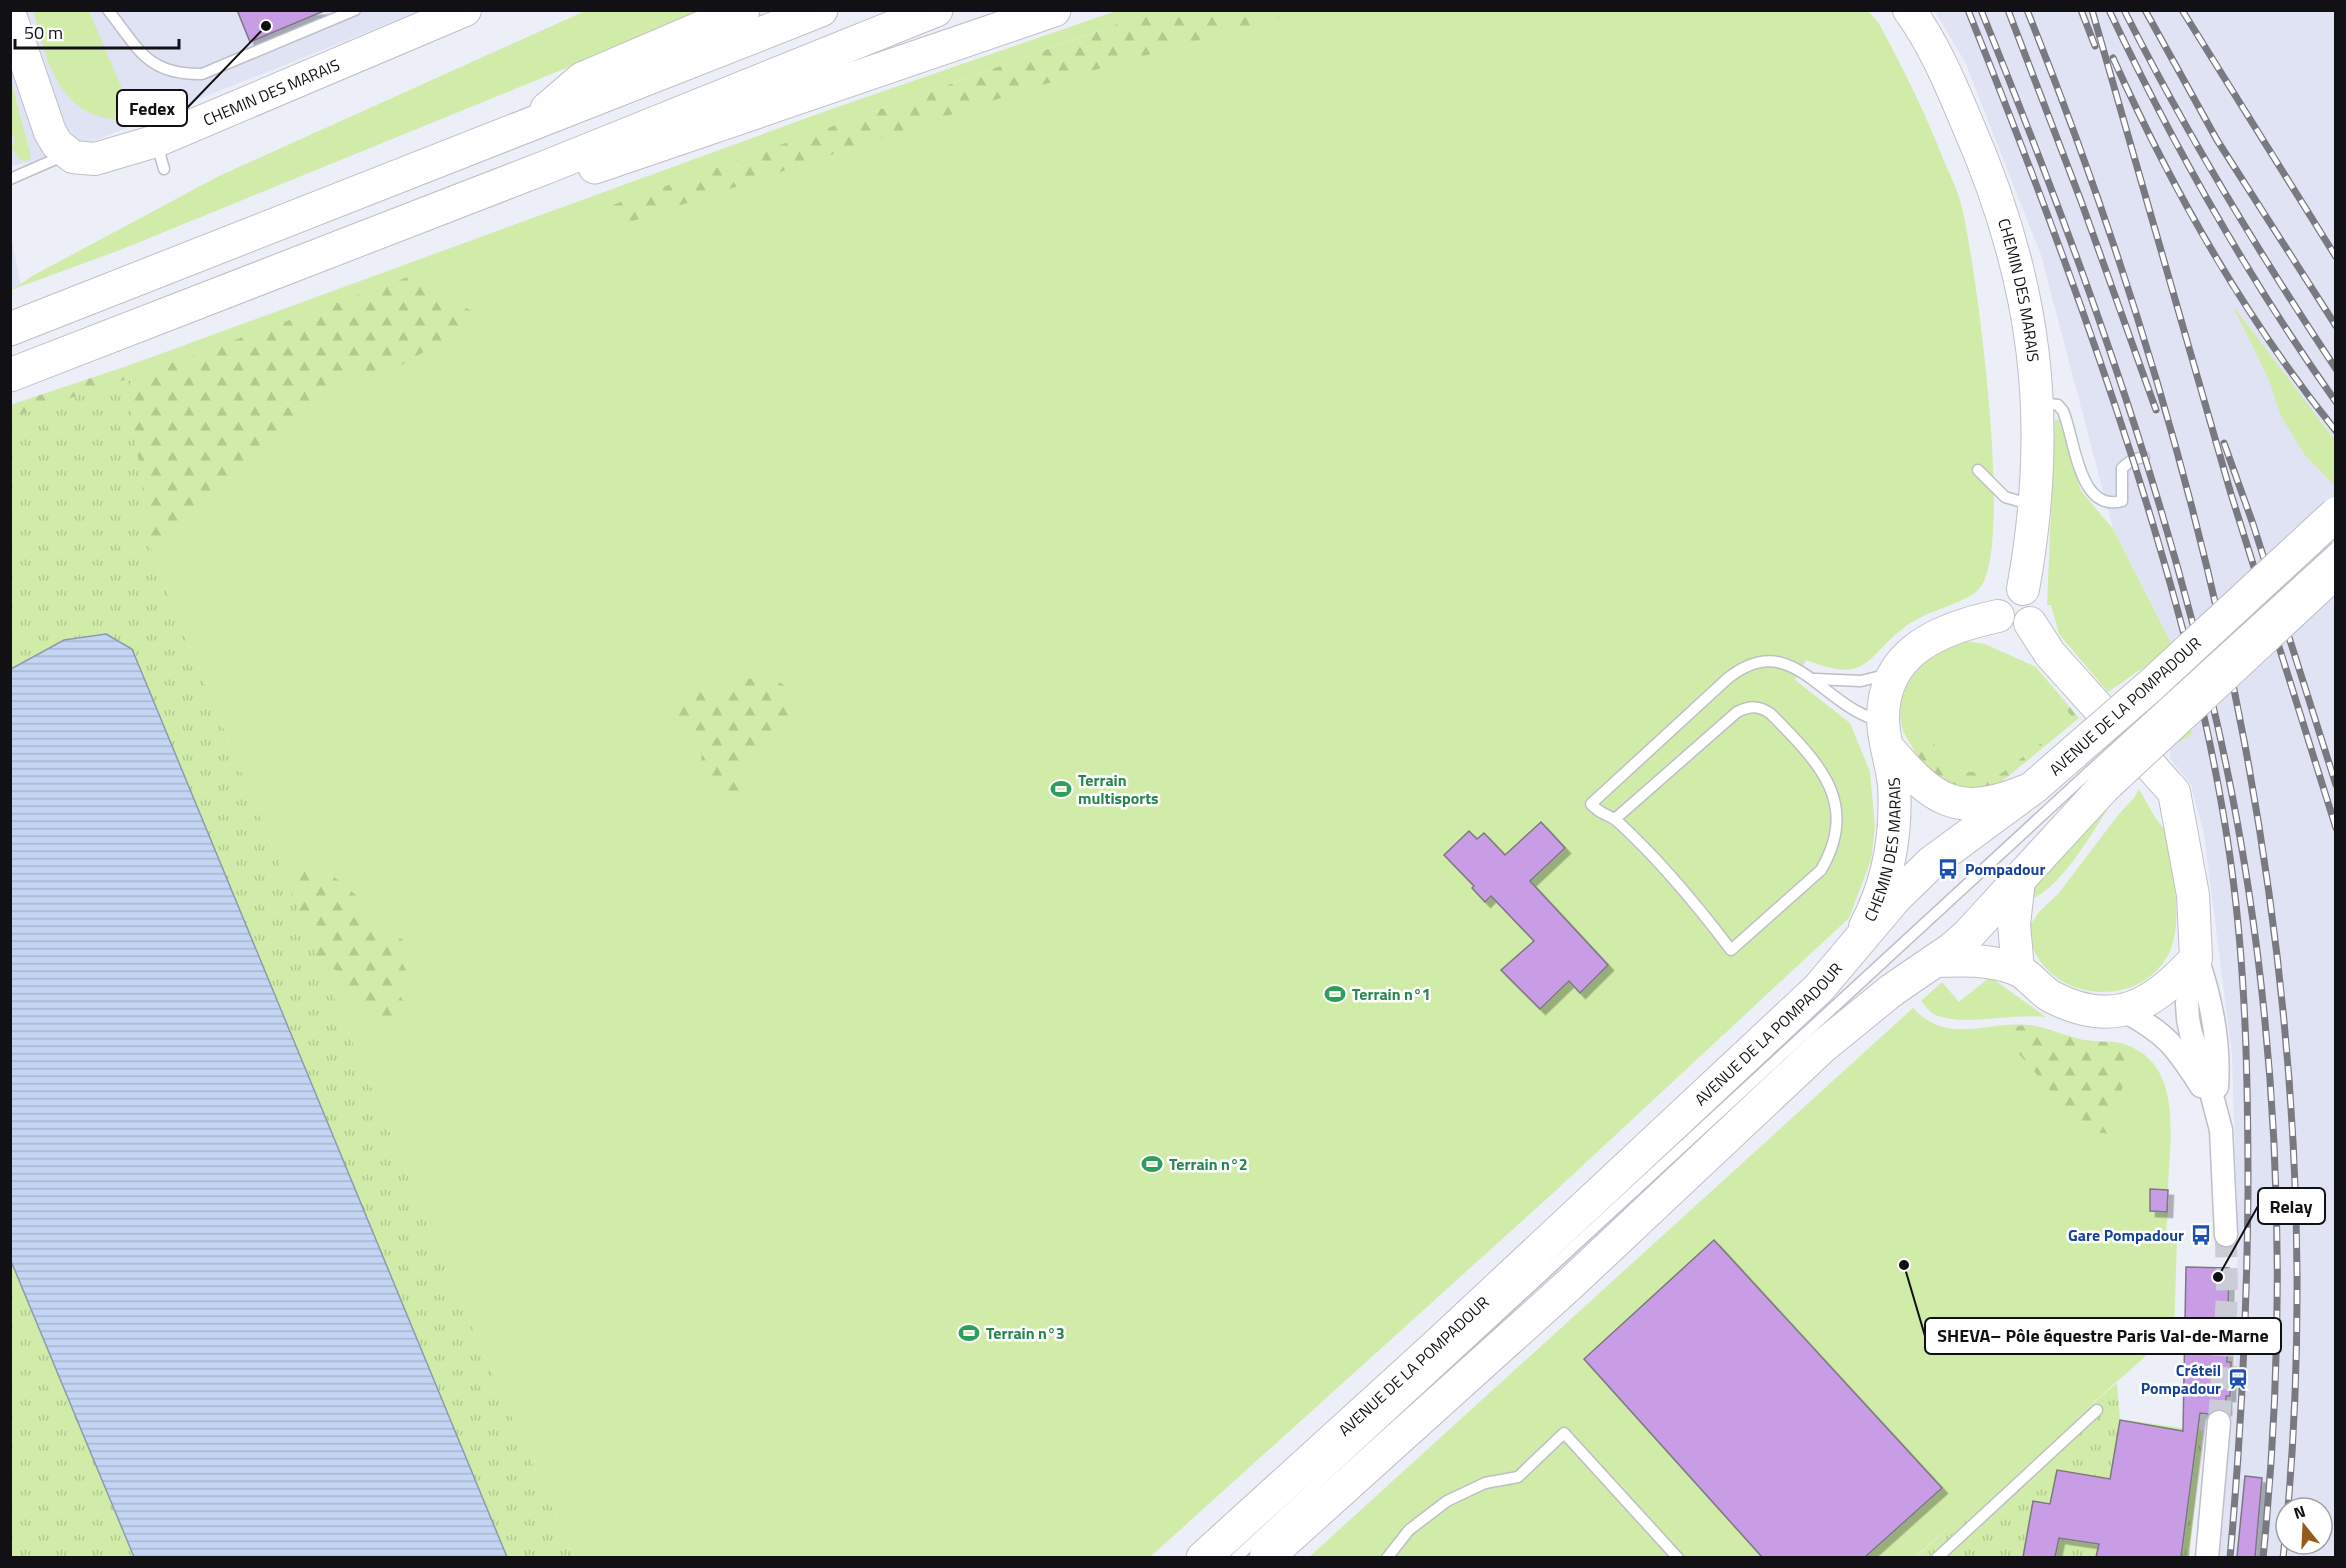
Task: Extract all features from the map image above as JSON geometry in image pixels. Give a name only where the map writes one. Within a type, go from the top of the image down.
[{"type":"main road","points":[[530,124],[582,79],[743,10]]},
{"type":"main road","points":[[10,329],[821,10]]},
{"type":"main road","points":[[10,375],[549,166],[936,10]]},
{"type":"main road","points":[[549,166],[602,167],[744,115],[1054,10]]},
{"type":"main road","name":"AVENUE DE LA POMPADOUR","points":[[1266,1557],[1570,1284],[1822,1047],[1892,990],[1969,934],[2065,830],[2071,776],[2150,686],[2336,514]]},
{"type":"main road","name":"AVENUE DE LA POMPADOUR","points":[[1203,1557],[1434,1348],[1801,1004],[1832,974],[1895,898],[1931,862],[2071,776],[2178,719],[2336,571]]},
{"type":"street","name":"CHEMIN DES MARAIS","points":[[59,143],[79,159],[160,155],[465,10]]},
{"type":"street","name":"CHEMIN DES MARAIS","points":[[1909,10],[1920,26],[1954,93],[1987,168],[2008,229],[2029,331],[2038,404],[2036,506],[2024,589]]},
{"type":"street","points":[[13,30],[59,143]]},
{"type":"street","points":[[2012,588],[2024,589],[2036,601],[2036,613],[2030,622],[2013,627],[2002,622],[1998,616],[1997,605],[2001,594],[2012,588]]},
{"type":"street","name":"CHEMIN DES MARAIS","points":[[1854,946],[1878,902],[1887,873],[1895,821],[1894,783],[1885,735],[1884,703],[1895,672],[1909,654],[1942,631],[1998,616]]},
{"type":"street","points":[[2030,622],[2049,654],[2174,792],[2193,895],[2196,958],[2211,998],[2218,1065],[2216,1110]]},
{"type":"street","name":"CHEMIN DES MARAIS","points":[[1885,735],[1917,782],[1946,801],[1969,804],[1995,803],[2071,776]]},
{"type":"street","points":[[2018,970],[2014,924],[2019,880]]},
{"type":"street","points":[[2124,1011],[2161,993],[2196,958]]},
{"type":"street","points":[[1934,961],[1979,960],[2018,970],[2050,996],[2079,1009],[2124,1011],[2155,1027],[2175,1046],[2216,1110],[2222,1130],[2226,1235]]},
{"type":"street","points":[[2207,1557],[2219,1422]]},
{"type":"lane","points":[[108,10],[148,61],[159,68],[189,74],[202,74],[355,10]]},
{"type":"lane","points":[[10,179],[59,143]]},
{"type":"lane","points":[[2038,404],[2058,405],[2063,411],[2084,478],[2096,497],[2103,502],[2122,501],[2121,468],[2132,460],[2144,457]]},
{"type":"lane","points":[[1978,470],[2005,496],[2036,506]]},
{"type":"lane","name":"AVENUE DE LA POMPADOUR","points":[[1236,1557],[2071,776],[2336,547]]},
{"type":"lane","points":[[1615,819],[1737,712],[1755,706],[1770,714],[1815,759],[1823,772],[1834,802],[1838,831],[1830,856],[1821,870],[1731,950],[1657,862],[1615,819],[1601,815],[1591,804],[1737,670],[1754,663],[1772,660],[1801,670],[1885,735]]},
{"type":"lane","points":[[1815,679],[1861,681],[1895,672]]},
{"type":"lane","points":[[1937,1557],[2097,1410]]},
{"type":"lane","points":[[1387,1557],[1409,1530],[1447,1501],[1485,1483],[1518,1477],[1564,1433],[1678,1557]]},
{"type":"shaded area","points":[[11,11],[420,11],[51,158],[11,166]]},
{"type":"shaded area","points":[[1935,11],[2335,11],[2335,1557],[2220,1557],[2235,1356],[2238,1237],[2232,1055],[2204,834],[2191,785],[2170,758],[2173,647],[2113,529],[2041,255],[1965,62]]},
{"type":"shaded area","points":[[10,231],[21,286],[11,290],[10,290]]},
{"type":"green space","points":[[34,11],[89,11],[131,110],[126,120],[104,118],[86,111],[71,100],[51,69]]},
{"type":"green space","points":[[585,11],[706,11],[120,250],[11,290],[10,283],[13,289],[34,275],[219,176]]},
{"type":"green space","name":"Terrain multisports","points":[[1116,11],[1154,11],[796,139],[1159,11],[1868,11],[1878,22],[1914,92],[1931,128],[1962,208],[1976,287],[1989,406],[1994,522],[1989,564],[1979,589],[1973,594],[1915,620],[1864,664],[1842,670],[1806,660],[1795,680],[1850,723],[1870,772],[1875,827],[1871,860],[1849,918],[1552,1194],[1150,1557],[574,1557],[450,1278],[152,555],[130,400],[130,365],[826,111]]},
{"type":"green space","points":[[1154,11],[1302,11],[1028,89],[624,224],[607,207]]},
{"type":"green space","points":[[10,77],[31,158],[26,161],[20,160],[11,147],[15,143],[13,135],[11,136]]},
{"type":"green space","points":[[408,277],[483,317],[388,373],[344,373],[152,555],[128,570],[11,477],[10,405],[130,365],[130,378]]},
{"type":"green space","points":[[2233,306],[2335,440],[2335,486],[2305,455],[2281,416],[2269,380]]},
{"type":"green space","points":[[130,378],[130,400],[152,555],[450,1278],[574,1557],[11,1557],[10,418]]},
{"type":"green space","points":[[2055,419],[2059,420],[2081,491],[2113,529],[2173,647],[2108,692],[2059,634],[2051,605],[2047,605]]},
{"type":"green space","points":[[1956,640],[1985,644],[2036,667],[2073,719],[1999,775],[1955,770],[1934,744],[1911,727],[1903,731],[1900,715],[1901,701],[1912,677],[1921,666]]},
{"type":"green space","points":[[2036,667],[2079,718],[1994,788],[1948,788],[1920,761],[1903,731],[1911,727],[1934,744],[1955,770],[1999,775],[2073,719]]},
{"type":"green space","points":[[753,678],[775,679],[791,690],[792,712],[761,740],[740,754],[743,794],[724,800],[703,775],[702,754],[673,726],[682,708],[695,695],[711,690],[732,694],[737,682]]},
{"type":"green space","points":[[2189,723],[2192,734],[2158,754],[2129,780],[2066,870],[2040,895],[2026,901],[2038,874],[2119,787]]},
{"type":"green space","points":[[2139,789],[2165,830],[2168,843],[2176,892],[2176,926],[2173,941],[2169,953],[2154,973],[2134,986],[2112,991],[2089,991],[2067,984],[2048,971],[2035,952],[2028,928],[2039,912],[2058,894]]},
{"type":"green space","points":[[309,864],[322,867],[357,896],[363,922],[372,921],[403,940],[398,955],[408,974],[394,988],[408,1007],[397,1016],[378,1016],[351,989],[338,971],[313,960],[308,946],[327,934],[298,913],[287,891],[299,870]]},
{"type":"green space","points":[[1990,977],[2046,1017],[1949,1019],[1933,1014],[1921,1001],[1942,982],[1959,1002]]},
{"type":"green space","points":[[1913,1008],[1927,1020],[1941,1027],[1971,1029],[2002,1025],[2035,1026],[2083,1040],[2124,1044],[2143,1054],[2157,1068],[2165,1086],[2171,1128],[2168,1190],[2150,1190],[2150,1211],[2168,1212],[2166,1230],[2177,1241],[2174,1330],[1915,1557],[1308,1558]]},
{"type":"green space","points":[[2032,1025],[2083,1040],[2124,1044],[2130,1057],[2111,1134],[2085,1131],[1996,1027]]},
{"type":"green space","points":[[2117,1383],[2120,1419],[2203,1431],[2189,1557],[1915,1558],[2010,1472]]},
{"type":"water","points":[[106,634],[132,649],[507,1557],[134,1557],[11,1261],[11,669],[64,640]]},
{"type":"building","points":[[237,10],[324,10],[324,11],[250,42]]},
{"type":"building","points":[[1541,822],[1565,848],[1530,881],[1608,965],[1580,993],[1569,981],[1540,1009],[1501,970],[1534,941],[1491,896],[1485,902],[1472,888],[1474,886],[1444,855],[1469,831],[1477,839],[1484,833],[1505,855]]},
{"type":"building","points":[[2150,1189],[2168,1190],[2167,1212],[2150,1211]]},
{"type":"building","points":[[1714,1240],[1942,1488],[1865,1557],[1762,1557],[1584,1359]]},
{"type":"building","points":[[2186,1267],[2229,1268],[2227,1362],[2231,1362],[2230,1396],[2226,1396],[2226,1410],[2220,1409],[2209,1414],[2200,1413],[2181,1557],[2096,1557],[2099,1544],[2059,1538],[2055,1557],[2023,1557],[2033,1501],[2050,1504],[2057,1470],[2110,1479],[2120,1420],[2183,1431]]},
{"type":"building","points":[[2245,1476],[2262,1478],[2255,1557],[2237,1557]]},
{"type":"tunnel","points":[[2219,1422],[2227,1296],[2226,1235]]},
{"type":"railway","points":[[1968,10],[2055,234],[2133,460],[2191,660],[2223,813],[2240,945],[2247,1068],[2248,1150],[2245,1329],[2230,1558]]},
{"type":"railway","points":[[1981,10],[2050,185],[2114,362],[2143,451],[2195,632],[2238,826],[2254,930],[2266,1034],[2274,1139],[2277,1244],[2276,1349],[2272,1454],[2263,1558]]},
{"type":"railway","points":[[2008,10],[2081,201],[2156,410]]},
{"type":"railway","points":[[2027,10],[2095,189],[2154,372],[2204,557],[2245,745],[2274,934],[2292,1125],[2297,1316],[2289,1496]]},
{"type":"railway","points":[[2081,10],[2095,46]]},
{"type":"railway","points":[[2092,10],[2231,494],[2336,828]]},
{"type":"railway","points":[[2109,10],[2186,162],[2214,211],[2273,308],[2336,402]]},
{"type":"railway","points":[[2124,10],[2173,103],[2225,193],[2279,282],[2336,369]]},
{"type":"railway","points":[[2145,10],[2217,140],[2336,326]]},
{"type":"railway","points":[[2182,10],[2336,257]]},
{"type":"railway","points":[[2113,58],[2160,156],[2213,252],[2271,343],[2302,388],[2336,431]]},
{"type":"railway","points":[[2224,443],[2253,524],[2336,785]]},
{"type":"place","name":"Fedex","points":[[266,26]]},
{"type":"place","name":"Terrain multisports","points":[[1061,789]]},
{"type":"place","name":"Pompadour","points":[[1948,869]]},
{"type":"place","name":"Terrain n°1","points":[[1335,994]]},
{"type":"place","name":"Terrain n°2","points":[[1152,1164]]},
{"type":"place","name":"Gare Pompadour","points":[[2201,1235]]},
{"type":"place","name":"SHEVA– Pôle équestre Paris Val-de-Marne","points":[[1904,1265]]},
{"type":"place","name":"Relay","points":[[2218,1277]]},
{"type":"place","name":"Terrain n°3","points":[[969,1333]]},
{"type":"place","name":"Créteil Pompadour","points":[[2238,1379]]}]
